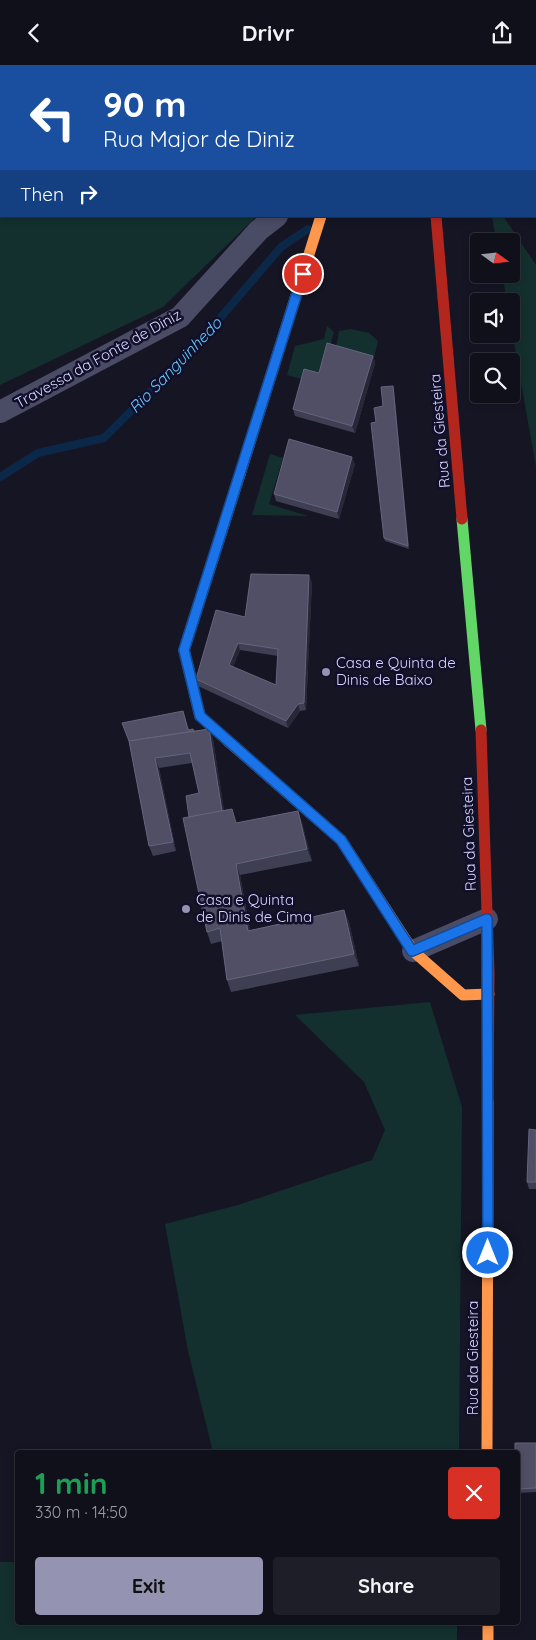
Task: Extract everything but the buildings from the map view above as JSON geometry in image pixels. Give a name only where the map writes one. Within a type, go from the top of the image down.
[{"type":"main road","points":[[321,217],[184,650],[200,716],[341,840],[412,951],[463,995],[489,994]]},
{"type":"main road","name":"Rua da Giesteira","points":[[436,217],[481,734],[489,994],[487,1450]]},
{"type":"main road","points":[[488,1625],[488,1640]]},
{"type":"street","name":"Travessa da Fonte de Diniz","points":[[0,412],[180,317],[259,230],[276,217]]},
{"type":"street","points":[[412,951],[487,919]]},
{"type":"green space","points":[[0,217],[256,217],[163,307],[0,385]]},
{"type":"green space","points":[[492,217],[504,217],[514,233],[495,233]]},
{"type":"green space","points":[[520,241],[536,265],[536,467],[520,377],[520,353],[516,353],[514,343],[520,343],[520,293],[506,293],[504,283],[520,283]]},
{"type":"green space","points":[[327,326],[334,332],[321,380],[306,380],[287,375],[295,346],[324,339]]},
{"type":"green space","points":[[351,329],[369,333],[378,341],[373,362],[335,352],[339,331]]},
{"type":"green space","points":[[270,454],[283,458],[269,504],[308,516],[252,515]]},
{"type":"green space","points":[[430,1002],[462,1107],[459,1450],[213,1450],[188,1351],[165,1224],[238,1205],[372,1160],[385,1130],[364,1082],[295,1015]]},
{"type":"green space","points":[[0,1562],[15,1562],[15,1625],[457,1625],[457,1640],[0,1640]]},
{"type":"waterway","name":"Rio Sanguinhedo","points":[[0,477],[38,453],[104,438],[198,344],[281,247],[308,229]]},
{"type":"traffic: fast","points":[[229,742],[200,716],[184,650],[240,474]]},
{"type":"traffic: fast","points":[[462,519],[481,730]]},
{"type":"traffic: slow","points":[[240,474],[321,217]]},
{"type":"traffic: slow","points":[[229,742],[341,840],[413,951],[463,995],[489,994]]},
{"type":"traffic: slow","points":[[487,1450],[488,1102]]},
{"type":"traffic: slow","points":[[488,1625],[488,1640]]},
{"type":"traffic: jam","points":[[436,217],[462,519]]},
{"type":"traffic: jam","points":[[481,730],[489,973],[488,1102]]},
{"type":"place","name":"Casa e Quinta de Dinis de Baixo","points":[[326,672]]},
{"type":"place","name":"Casa e Quinta de Dinis de Cima","points":[[186,909]]},
{"type":"route","points":[[303,274],[184,650],[200,716],[341,840],[412,951],[487,919],[489,973],[488,1253]]}]
